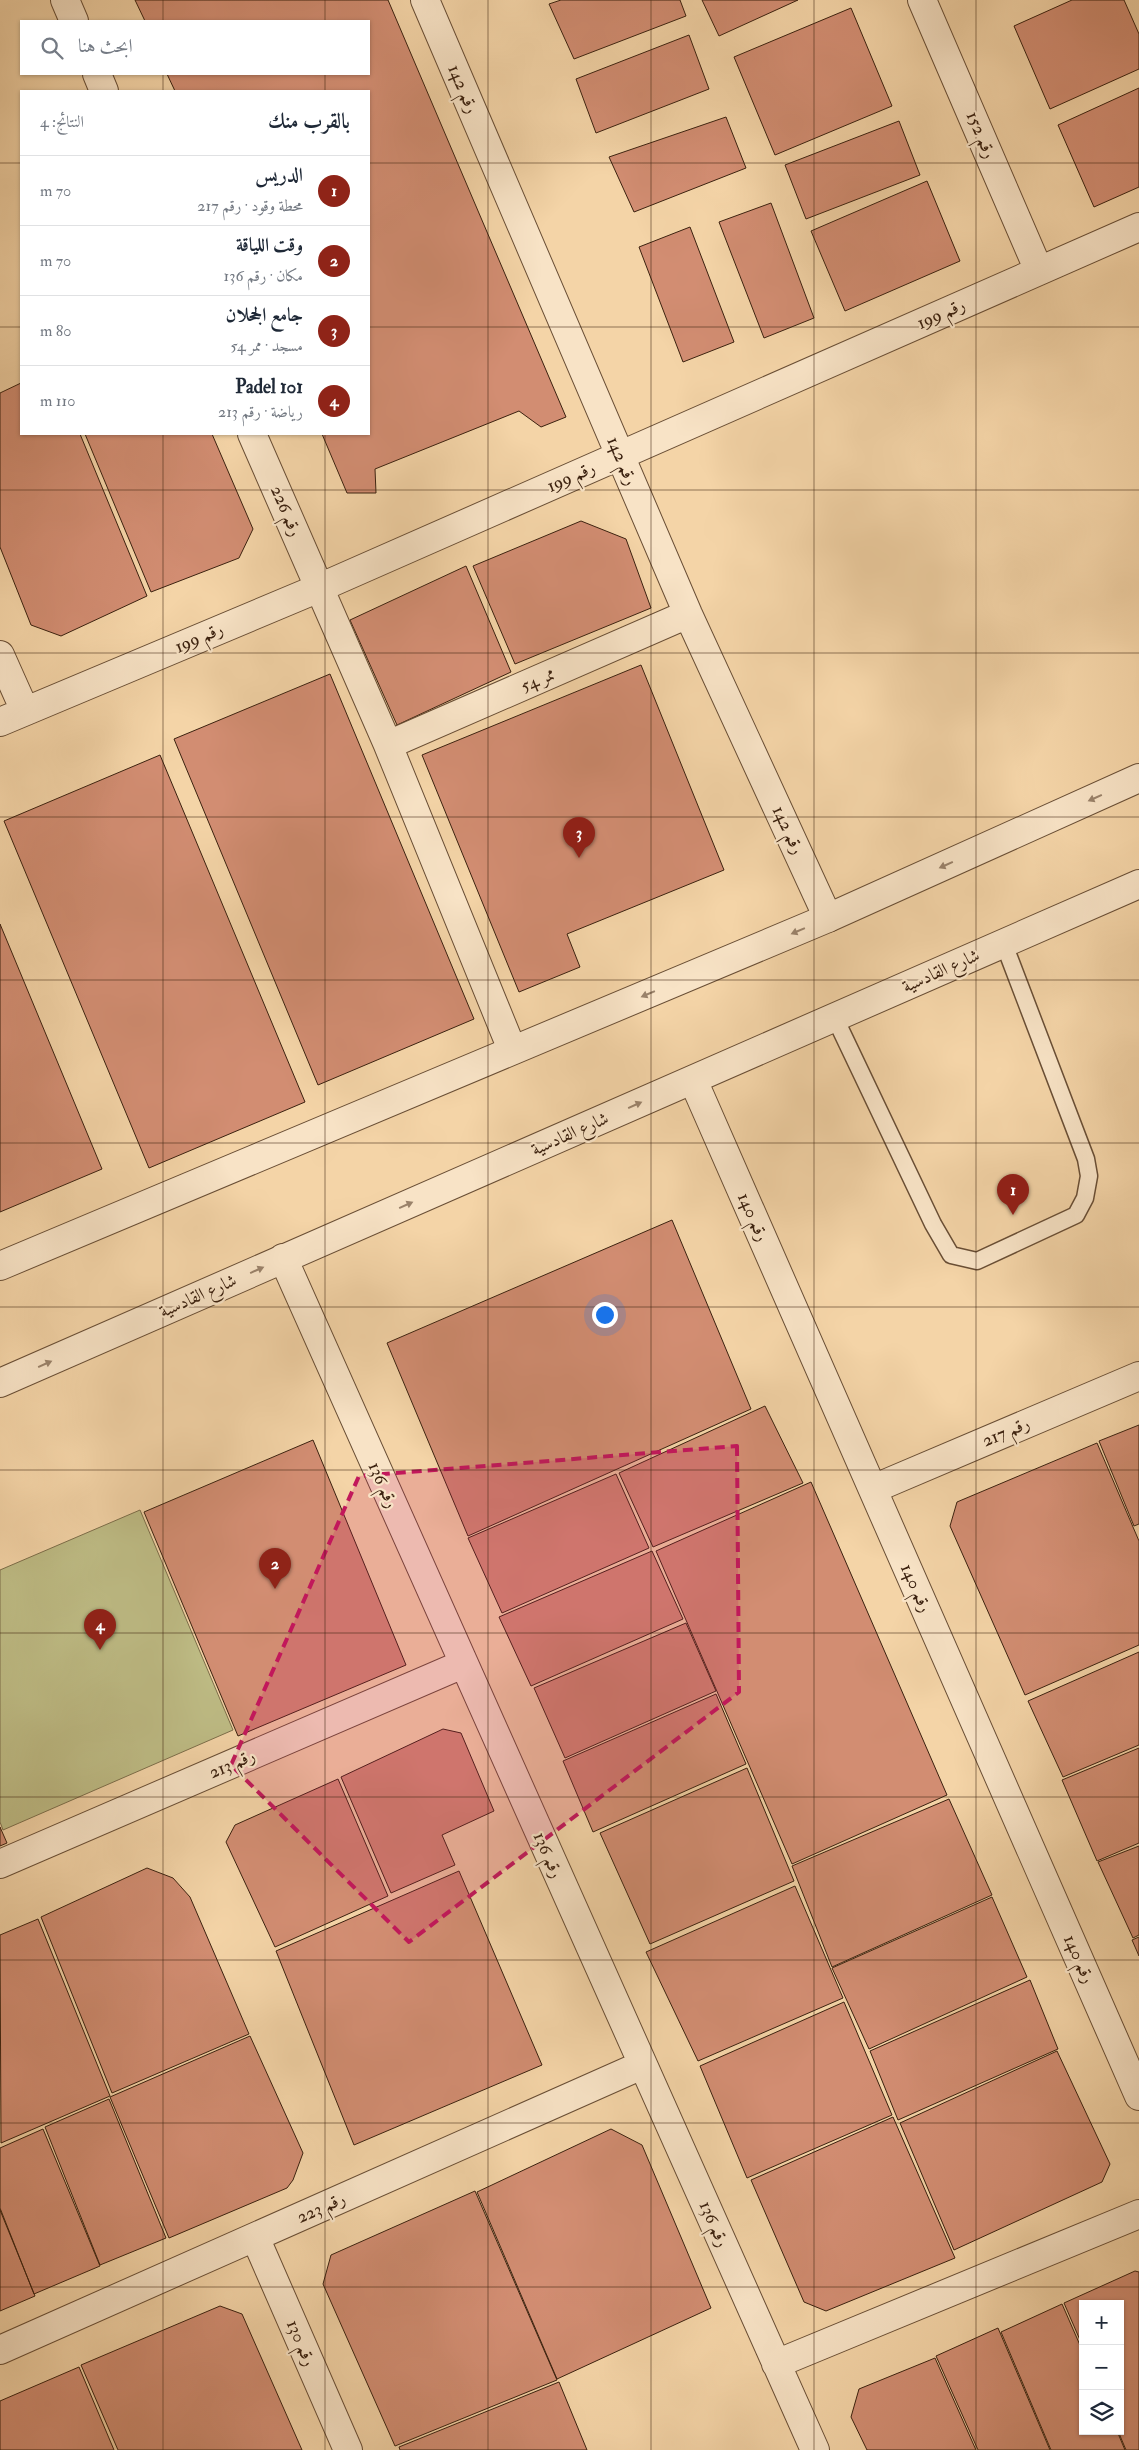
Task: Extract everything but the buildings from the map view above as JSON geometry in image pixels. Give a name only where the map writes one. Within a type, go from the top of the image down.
[{"type":"street","points":[[65,0],[74,20]]},
{"type":"street","name":"رقم 142","points":[[424,0],[688,614],[828,918]]},
{"type":"street","name":"رقم 152","points":[[922,0],[1039,271]]},
{"type":"street","points":[[97,75],[104,90]]},
{"type":"street","name":"رقم 199","points":[[0,722],[319,588],[1139,227]]},
{"type":"street","name":"رقم 226","points":[[252,435],[319,588]]},
{"type":"street","points":[[319,588],[388,746],[511,1047]]},
{"type":"street","name":"ممر 54","points":[[388,746],[688,614]]},
{"type":"street","points":[[0,655],[25,711]]},
{"type":"street","points":[[0,1266],[828,918],[1139,778]]},
{"type":"street","name":"شارع القادسية","points":[[0,1383],[1139,884]]},
{"type":"street","name":"رقم 140","points":[[693,1080],[1139,2096]]},
{"type":"street","name":"رقم 136","points":[[283,1258],[815,2450]]},
{"type":"street","name":"رقم 217","points":[[872,1489],[1139,1376]]},
{"type":"street","name":"رقم 213","points":[[0,1864],[463,1664]]},
{"type":"street","name":"رقم 223","points":[[0,2350],[642,2065]]},
{"type":"street","points":[[776,2364],[1139,2214]]},
{"type":"street","name":"رقم 130","points":[[255,2237],[348,2450]]},
{"type":"lane","points":[[835,1018],[933,1224],[951,1255],[977,1261],[1076,1214],[1085,1198],[1088,1176],[1086,1159],[1004,944]]},
{"type":"highlighted area","points":[[737,1446],[739,1692],[409,1942],[231,1765],[359,1476]]},
{"type":"shaded area","points":[[140,1510],[233,1730],[3,1830],[0,1822],[0,1570]]},
{"type":"place","name":"جامع الجحلان","points":[[579,858]]},
{"type":"place","name":"الدريس","points":[[1013,1215]]},
{"type":"place","name":"وقت اللياقة","points":[[275,1589]]},
{"type":"place","name":"Padel 101","points":[[100,1650]]}]
